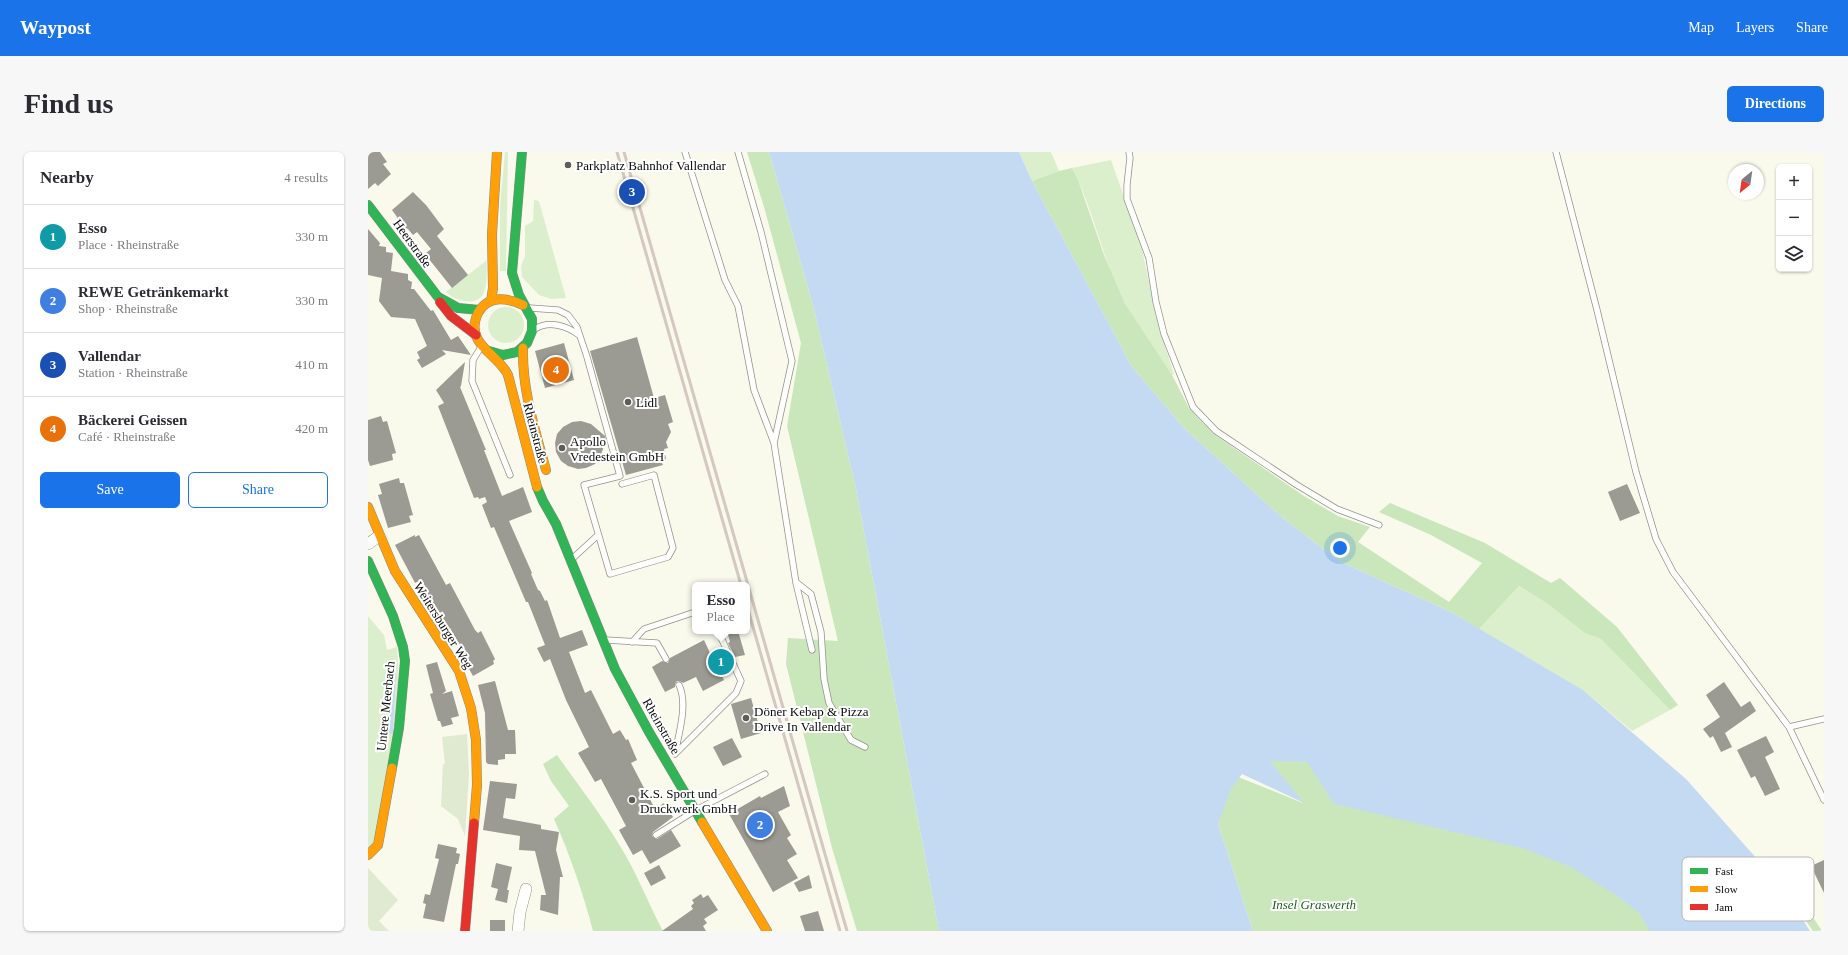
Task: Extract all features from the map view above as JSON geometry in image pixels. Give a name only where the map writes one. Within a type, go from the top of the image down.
[{"type":"main road","points":[[491,301],[493,288],[492,234],[497,152]]},
{"type":"main road","points":[[522,152],[512,273],[515,286],[524,307],[532,319],[532,331]]},
{"type":"main road","name":"Heerstraße","points":[[368,205],[451,316],[476,334]]},
{"type":"main road","name":"Heerstraße","points":[[438,297],[453,306],[468,310],[480,310]]},
{"type":"main road","points":[[476,334],[475,323],[480,310],[491,301],[508,298],[524,307]]},
{"type":"main road","name":"Rheinstraße","points":[[532,331],[523,348],[522,362],[525,387],[548,478]]},
{"type":"main road","name":"Rheinstraße","points":[[476,334],[482,345],[489,351],[506,373],[538,489],[556,524],[602,640],[649,732],[767,931]]},
{"type":"main road","points":[[489,351],[503,355],[510,354],[523,348]]},
{"type":"main road","name":"Rheinstraße","points":[[552,500],[556,524]]},
{"type":"main road","name":"Weitersburger Weg","points":[[368,507],[379,536],[395,570],[455,665],[464,684],[471,708],[476,740],[477,785],[465,931]]},
{"type":"main road","name":"Untere Meerbach","points":[[368,561],[393,616],[403,647],[405,661],[399,728],[378,845],[368,856]]},
{"type":"street","points":[[368,544],[379,536]]},
{"type":"street","points":[[518,931],[520,912],[526,889]]},
{"type":"lane","points":[[685,152],[725,280],[738,306],[754,390],[774,443],[796,583],[812,650]]},
{"type":"lane","points":[[738,152],[761,232],[792,361],[774,443]]},
{"type":"lane","points":[[1129,152],[1130,158],[1127,199],[1149,258],[1156,302],[1164,334],[1193,407],[1216,431],[1297,485],[1337,509],[1379,526]]},
{"type":"lane","points":[[1556,152],[1597,310],[1636,472],[1656,540],[1673,572],[1789,727],[1824,800]]},
{"type":"lane","points":[[524,307],[550,308],[564,312],[572,318],[580,335],[620,476],[584,485],[610,574],[668,557],[673,548],[654,475],[622,484]]},
{"type":"lane","points":[[532,331],[542,325],[557,325],[568,328],[580,335]]},
{"type":"lane","points":[[482,345],[473,360],[472,381],[510,475]]},
{"type":"lane","points":[[569,560],[598,535]]},
{"type":"lane","points":[[796,583],[811,594],[821,632],[824,679],[829,703],[850,740],[865,747]]},
{"type":"lane","points":[[632,642],[644,629],[692,613]]},
{"type":"lane","points":[[675,754],[736,693],[741,681],[719,634]]},
{"type":"lane","points":[[602,640],[657,643],[666,659]]},
{"type":"lane","points":[[672,769],[682,718],[682,691],[679,685]]},
{"type":"lane","points":[[1789,727],[1824,719]]},
{"type":"lane","points":[[656,835],[696,810],[765,774]]},
{"type":"green space","points":[[505,152],[508,152],[506,271],[500,271],[500,205]]},
{"type":"green space","points":[[747,152],[769,152],[813,305],[856,489],[939,931],[857,931],[832,848],[786,664],[788,638],[838,641],[787,426],[801,343],[764,207]]},
{"type":"green space","points":[[1019,152],[1051,152],[1059,171],[1032,181]]},
{"type":"green space","points":[[1111,160],[1141,245],[1159,328],[1174,374],[1172,375],[1124,303],[1110,270],[1080,184],[1072,168]]},
{"type":"green space","points":[[1072,168],[1078,180],[1104,255],[1125,304],[1172,375],[1189,408],[1215,435],[1304,496],[1338,516],[1370,527],[1358,542],[1449,602],[1482,563],[1431,535],[1379,512],[1390,503],[1485,543],[1551,583],[1560,578],[1617,627],[1678,705],[1670,710],[1601,639],[1585,633],[1548,604],[1519,586],[1479,629],[1451,612],[1339,561],[1278,514],[1184,428],[1132,367],[1032,181]]},
{"type":"green space","points":[[534,200],[539,201],[566,298],[551,299],[539,295],[522,277],[521,266],[525,256],[525,226],[533,221]]},
{"type":"green space","points":[[487,260],[486,285],[481,297],[477,300],[466,301],[455,298],[446,292]]},
{"type":"green space","points":[[510,307],[519,312],[523,318],[523,332],[519,338],[510,343],[502,343],[493,338],[489,332],[488,321],[493,312],[499,308]]},
{"type":"green space","points":[[1519,586],[1548,604],[1585,632],[1601,639],[1670,710],[1632,731],[1583,690],[1479,629]]},
{"type":"green space","points":[[368,616],[384,635],[387,650],[397,647],[398,671],[392,746],[374,845],[368,849]]},
{"type":"green space","points":[[467,734],[469,774],[465,836],[458,819],[441,806],[443,764],[445,764],[442,737]]},
{"type":"green space","points":[[557,755],[613,834],[632,867],[663,931],[593,931],[576,874],[554,819],[569,806],[551,781],[543,764]]},
{"type":"green space","name":"Insel Graswerth","points":[[1269,760],[1307,761],[1551,847],[1636,895],[1654,931],[1253,931],[1218,824],[1233,775],[1303,803]]},
{"type":"green space","points":[[368,868],[398,900],[379,921],[389,931],[368,931]]},
{"type":"green space","points":[[1814,919],[1822,931],[1813,931],[1806,921],[1814,921]]},
{"type":"water","points":[[769,152],[1019,152],[1032,181],[1132,367],[1184,428],[1278,514],[1339,561],[1451,612],[1583,690],[1686,779],[1755,857],[1682,857],[1682,921],[1804,921],[1810,931],[1650,931],[1639,913],[1620,898],[1571,867],[1522,848],[1334,804],[1307,762],[1270,761],[1304,803],[1242,774],[1231,789],[1218,824],[1253,931],[939,931],[856,489],[813,305]]},
{"type":"building","points":[[368,152],[380,152],[387,162],[383,164],[391,174],[378,186],[375,183],[368,189]]},
{"type":"building","points":[[413,192],[426,205],[444,229],[437,236],[468,275],[452,288],[425,254],[431,249],[417,232],[413,235],[408,229],[400,226],[397,217],[392,210]]},
{"type":"building","points":[[368,229],[380,243],[379,246],[386,247],[386,252],[393,253],[391,271],[408,274],[408,280],[412,282],[411,289],[414,289],[431,311],[433,310],[451,340],[458,336],[471,355],[442,350],[446,354],[422,368],[417,360],[420,358],[417,352],[427,346],[415,319],[391,317],[379,301],[382,278],[368,275]]},
{"type":"building","points":[[637,337],[654,398],[665,395],[673,422],[668,424],[671,432],[666,442],[668,448],[664,449],[666,459],[661,461],[663,465],[626,475],[590,351]]},
{"type":"building","points":[[564,343],[574,380],[545,388],[535,351]]},
{"type":"building","points":[[465,362],[460,387],[486,450],[484,450],[502,496],[523,487],[532,512],[509,521],[532,573],[531,574],[538,590],[545,601],[547,600],[560,638],[582,630],[588,645],[569,652],[585,693],[591,690],[613,734],[620,730],[626,740],[628,739],[637,760],[631,763],[655,809],[664,803],[673,817],[653,832],[652,836],[657,839],[671,830],[681,846],[650,864],[642,850],[633,855],[619,830],[626,826],[601,779],[595,782],[578,753],[589,747],[566,700],[550,659],[544,662],[537,648],[545,645],[528,602],[526,602],[494,527],[491,528],[482,505],[487,502],[485,497],[479,499],[478,497],[474,498],[438,406],[444,403],[436,390]]},
{"type":"building","points":[[381,416],[383,422],[387,421],[396,453],[392,454],[393,460],[370,466],[368,460],[368,420]]},
{"type":"building","points":[[581,421],[591,424],[605,436],[606,441],[600,457],[595,464],[586,468],[578,469],[568,466],[561,461],[556,452],[555,443],[557,434],[563,427],[572,422]]},
{"type":"building","points":[[399,478],[400,483],[404,483],[413,515],[409,516],[411,522],[388,528],[378,495],[382,494],[379,484]]},
{"type":"building","points":[[1627,484],[1640,513],[1620,521],[1608,492]]},
{"type":"building","points":[[415,535],[415,537],[419,535],[446,585],[450,583],[475,630],[478,633],[481,631],[495,659],[493,661],[494,664],[473,676],[458,649],[461,647],[450,628],[446,631],[419,581],[415,583],[395,545]]},
{"type":"building","points":[[728,634],[739,634],[745,655],[735,657],[728,643],[730,642]]},
{"type":"building","points":[[704,640],[710,653],[721,647],[731,671],[722,676],[724,680],[703,691],[696,677],[683,683],[677,681],[675,687],[665,692],[652,667],[662,661],[668,663],[670,658]]},
{"type":"building","points":[[437,662],[446,691],[442,694],[452,691],[459,716],[451,718],[453,724],[442,727],[440,721],[438,721],[430,694],[433,693],[426,665]]},
{"type":"building","points":[[495,681],[508,730],[515,730],[516,754],[505,754],[505,759],[498,760],[498,765],[488,764],[486,762],[485,713],[478,685]]},
{"type":"building","points":[[1724,682],[1741,707],[1750,701],[1756,711],[1725,733],[1732,747],[1721,752],[1713,736],[1710,738],[1703,729],[1720,717],[1706,695]]},
{"type":"building","name":"Döner Kebap & Pizza Drive In Vallendar","points":[[751,698],[761,733],[741,739],[731,704]]},
{"type":"building","points":[[1766,736],[1774,752],[1765,757],[1780,789],[1765,796],[1755,776],[1751,778],[1737,750]]},
{"type":"building","points":[[732,738],[742,757],[723,766],[713,747]]},
{"type":"building","points":[[490,781],[517,784],[515,799],[506,798],[503,818],[541,825],[541,829],[559,832],[556,850],[563,877],[560,877],[558,915],[540,910],[541,895],[546,895],[535,851],[519,850],[520,836],[483,830]]},
{"type":"building","points":[[784,786],[790,806],[778,812],[791,835],[787,838],[797,854],[787,860],[798,878],[773,892],[729,814],[760,796],[761,798]]},
{"type":"building","points":[[438,844],[457,848],[456,853],[460,854],[458,864],[456,864],[444,922],[423,918],[426,904],[423,903],[425,894],[430,895],[439,859],[435,858]]},
{"type":"building","points":[[1824,860],[1824,893],[1814,872],[1814,865]]},
{"type":"building","points":[[496,863],[512,867],[507,890],[509,890],[507,903],[495,900],[498,889],[491,887]]},
{"type":"building","points":[[659,865],[666,878],[651,886],[644,873]]},
{"type":"building","points":[[809,875],[812,888],[799,892],[794,883]]},
{"type":"building","points":[[701,894],[703,898],[708,895],[718,910],[704,919],[707,923],[703,926],[706,931],[662,931],[693,909],[691,906],[694,903],[692,900]]},
{"type":"building","points":[[818,911],[824,931],[805,931],[800,916]]},
{"type":"building","points":[[490,920],[505,920],[505,931],[490,931]]},
{"type":"waterway","name":"Untere Meerbach","points":[[391,732],[394,670]]},
{"type":"railway","points":[[617,152],[740,582]]},
{"type":"railway","points":[[624,152],[747,582]]},
{"type":"railway","points":[[750,592],[847,931]]},
{"type":"railway","points":[[750,616],[840,931]]},
{"type":"traffic: fast","points":[[489,351],[503,355],[517,352],[527,343],[532,331],[532,319],[519,295],[512,273],[522,152]]},
{"type":"traffic: fast","points":[[368,205],[438,297],[458,308],[480,310]]},
{"type":"traffic: fast","points":[[537,487],[556,524],[615,669],[649,732],[702,822]]},
{"type":"traffic: fast","points":[[368,561],[393,616],[403,647],[405,661],[399,728],[392,768]]},
{"type":"traffic: slow","points":[[491,301],[493,288],[492,234],[497,152]]},
{"type":"traffic: slow","points":[[523,305],[500,299],[491,301],[479,311],[474,327],[480,343],[498,361],[508,375],[537,487]]},
{"type":"traffic: slow","points":[[523,348],[523,364],[527,395],[546,470]]},
{"type":"traffic: slow","points":[[368,507],[395,571],[459,671],[471,708],[476,740],[477,785],[474,823]]},
{"type":"traffic: slow","points":[[368,855],[378,845],[392,768]]},
{"type":"traffic: slow","points":[[702,822],[767,931]]},
{"type":"traffic: jam","points":[[440,302],[451,316],[476,335]]},
{"type":"traffic: jam","points":[[465,931],[474,823]]},
{"type":"place","name":"Parkplatz Bahnhof Vallendar","points":[[568,165]]},
{"type":"place","name":"Vallendar","points":[[632,192]]},
{"type":"place","name":"Bäckerei Geissen","points":[[556,370]]},
{"type":"place","name":"Lidl","points":[[628,402]]},
{"type":"place","name":"Apollo Vredestein GmbH","points":[[562,448]]},
{"type":"place","name":"Esso","points":[[721,662]]},
{"type":"place","name":"Döner Kebap & Pizza Drive In Vallendar","points":[[746,718]]},
{"type":"place","name":"K.S. Sport und Druckwerk GmbH","points":[[632,800]]},
{"type":"place","name":"REWE Getränkemarkt","points":[[760,825]]}]
